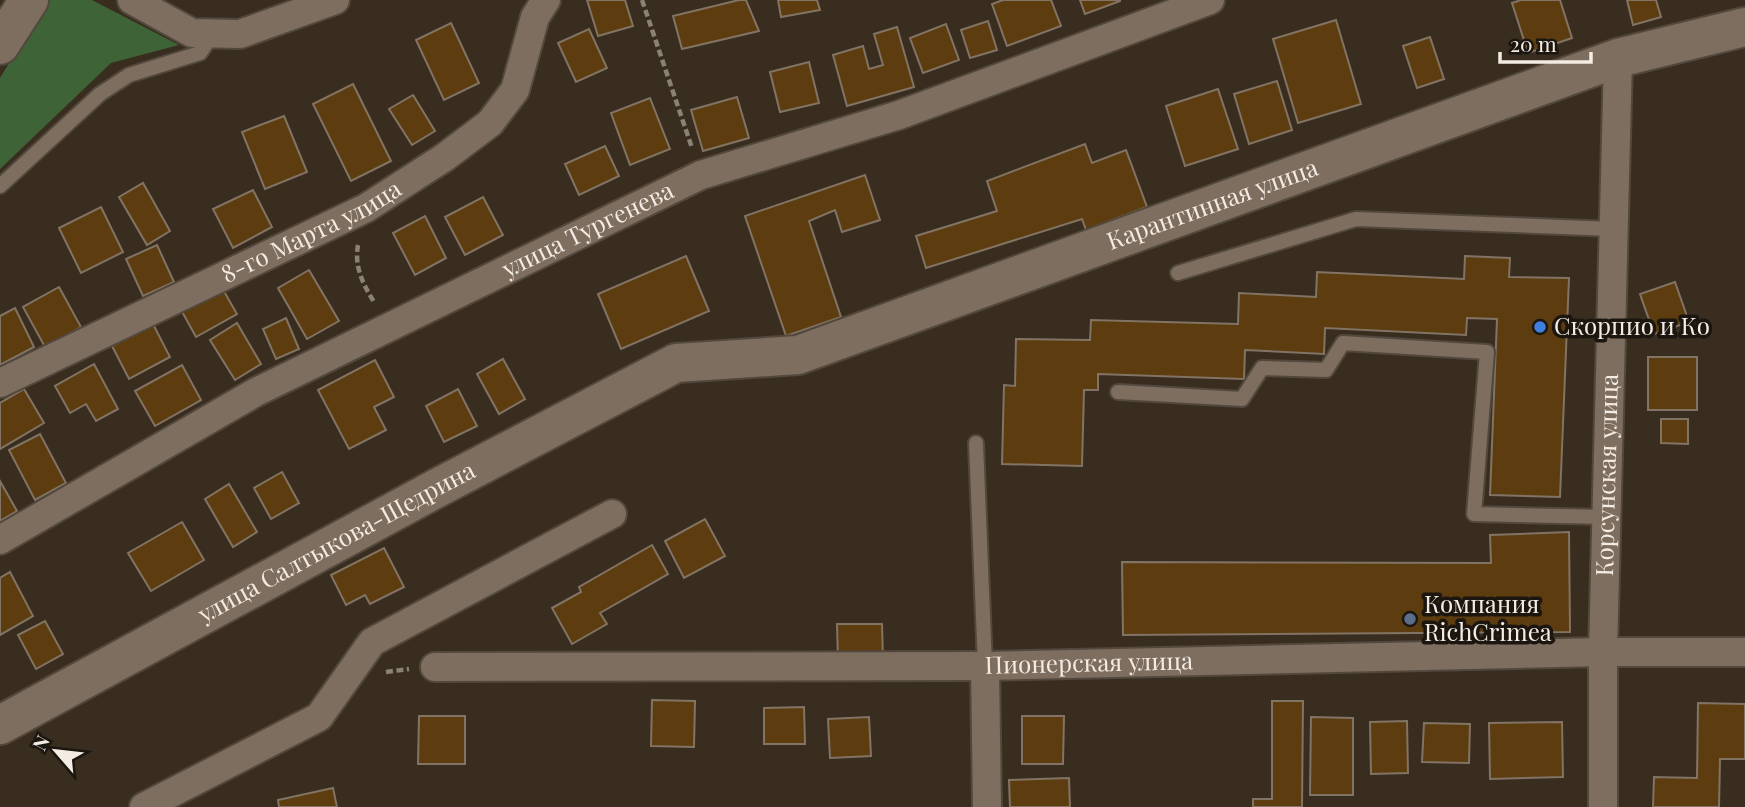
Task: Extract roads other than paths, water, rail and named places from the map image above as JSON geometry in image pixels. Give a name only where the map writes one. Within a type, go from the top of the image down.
[{"type":"main road","points":[[0,45],[29,0]]},
{"type":"main road","name":"Карантинная улица","points":[[676,363],[799,355],[1618,58],[1745,27]]},
{"type":"main road","name":"улица Салтыкова-Щедрина","points":[[0,725],[439,487],[676,363]]},
{"type":"street","points":[[132,0],[192,33],[240,34],[335,0]]},
{"type":"street","name":"8-го Марта улица","points":[[0,383],[366,208],[445,157],[490,123],[515,90],[535,17],[546,0]]},
{"type":"street","name":"улица Тургенева","points":[[0,540],[256,391],[701,175],[898,115],[1210,0]]},
{"type":"street","name":"Корсунская улица","points":[[1603,807],[1603,652],[1618,58]]},
{"type":"street","points":[[144,807],[318,717],[372,642],[612,514]]},
{"type":"street","name":"Пионерская улица","points":[[435,667],[985,666],[1603,652],[1745,652]]},
{"type":"street","points":[[985,666],[987,807]]},
{"type":"lane","points":[[0,186],[100,94],[129,75],[200,53],[214,33]]},
{"type":"lane","points":[[1178,273],[1356,219],[1614,229]]},
{"type":"lane","points":[[1118,392],[1242,399],[1262,368],[1326,370],[1343,343],[1487,352],[1474,514],[1606,517]]},
{"type":"lane","points":[[976,443],[985,666]]},
{"type":"place","name":"Скорпио и Ко","points":[[1540,327]]},
{"type":"place","name":"Компания RichCrimea","points":[[1410,619]]}]
